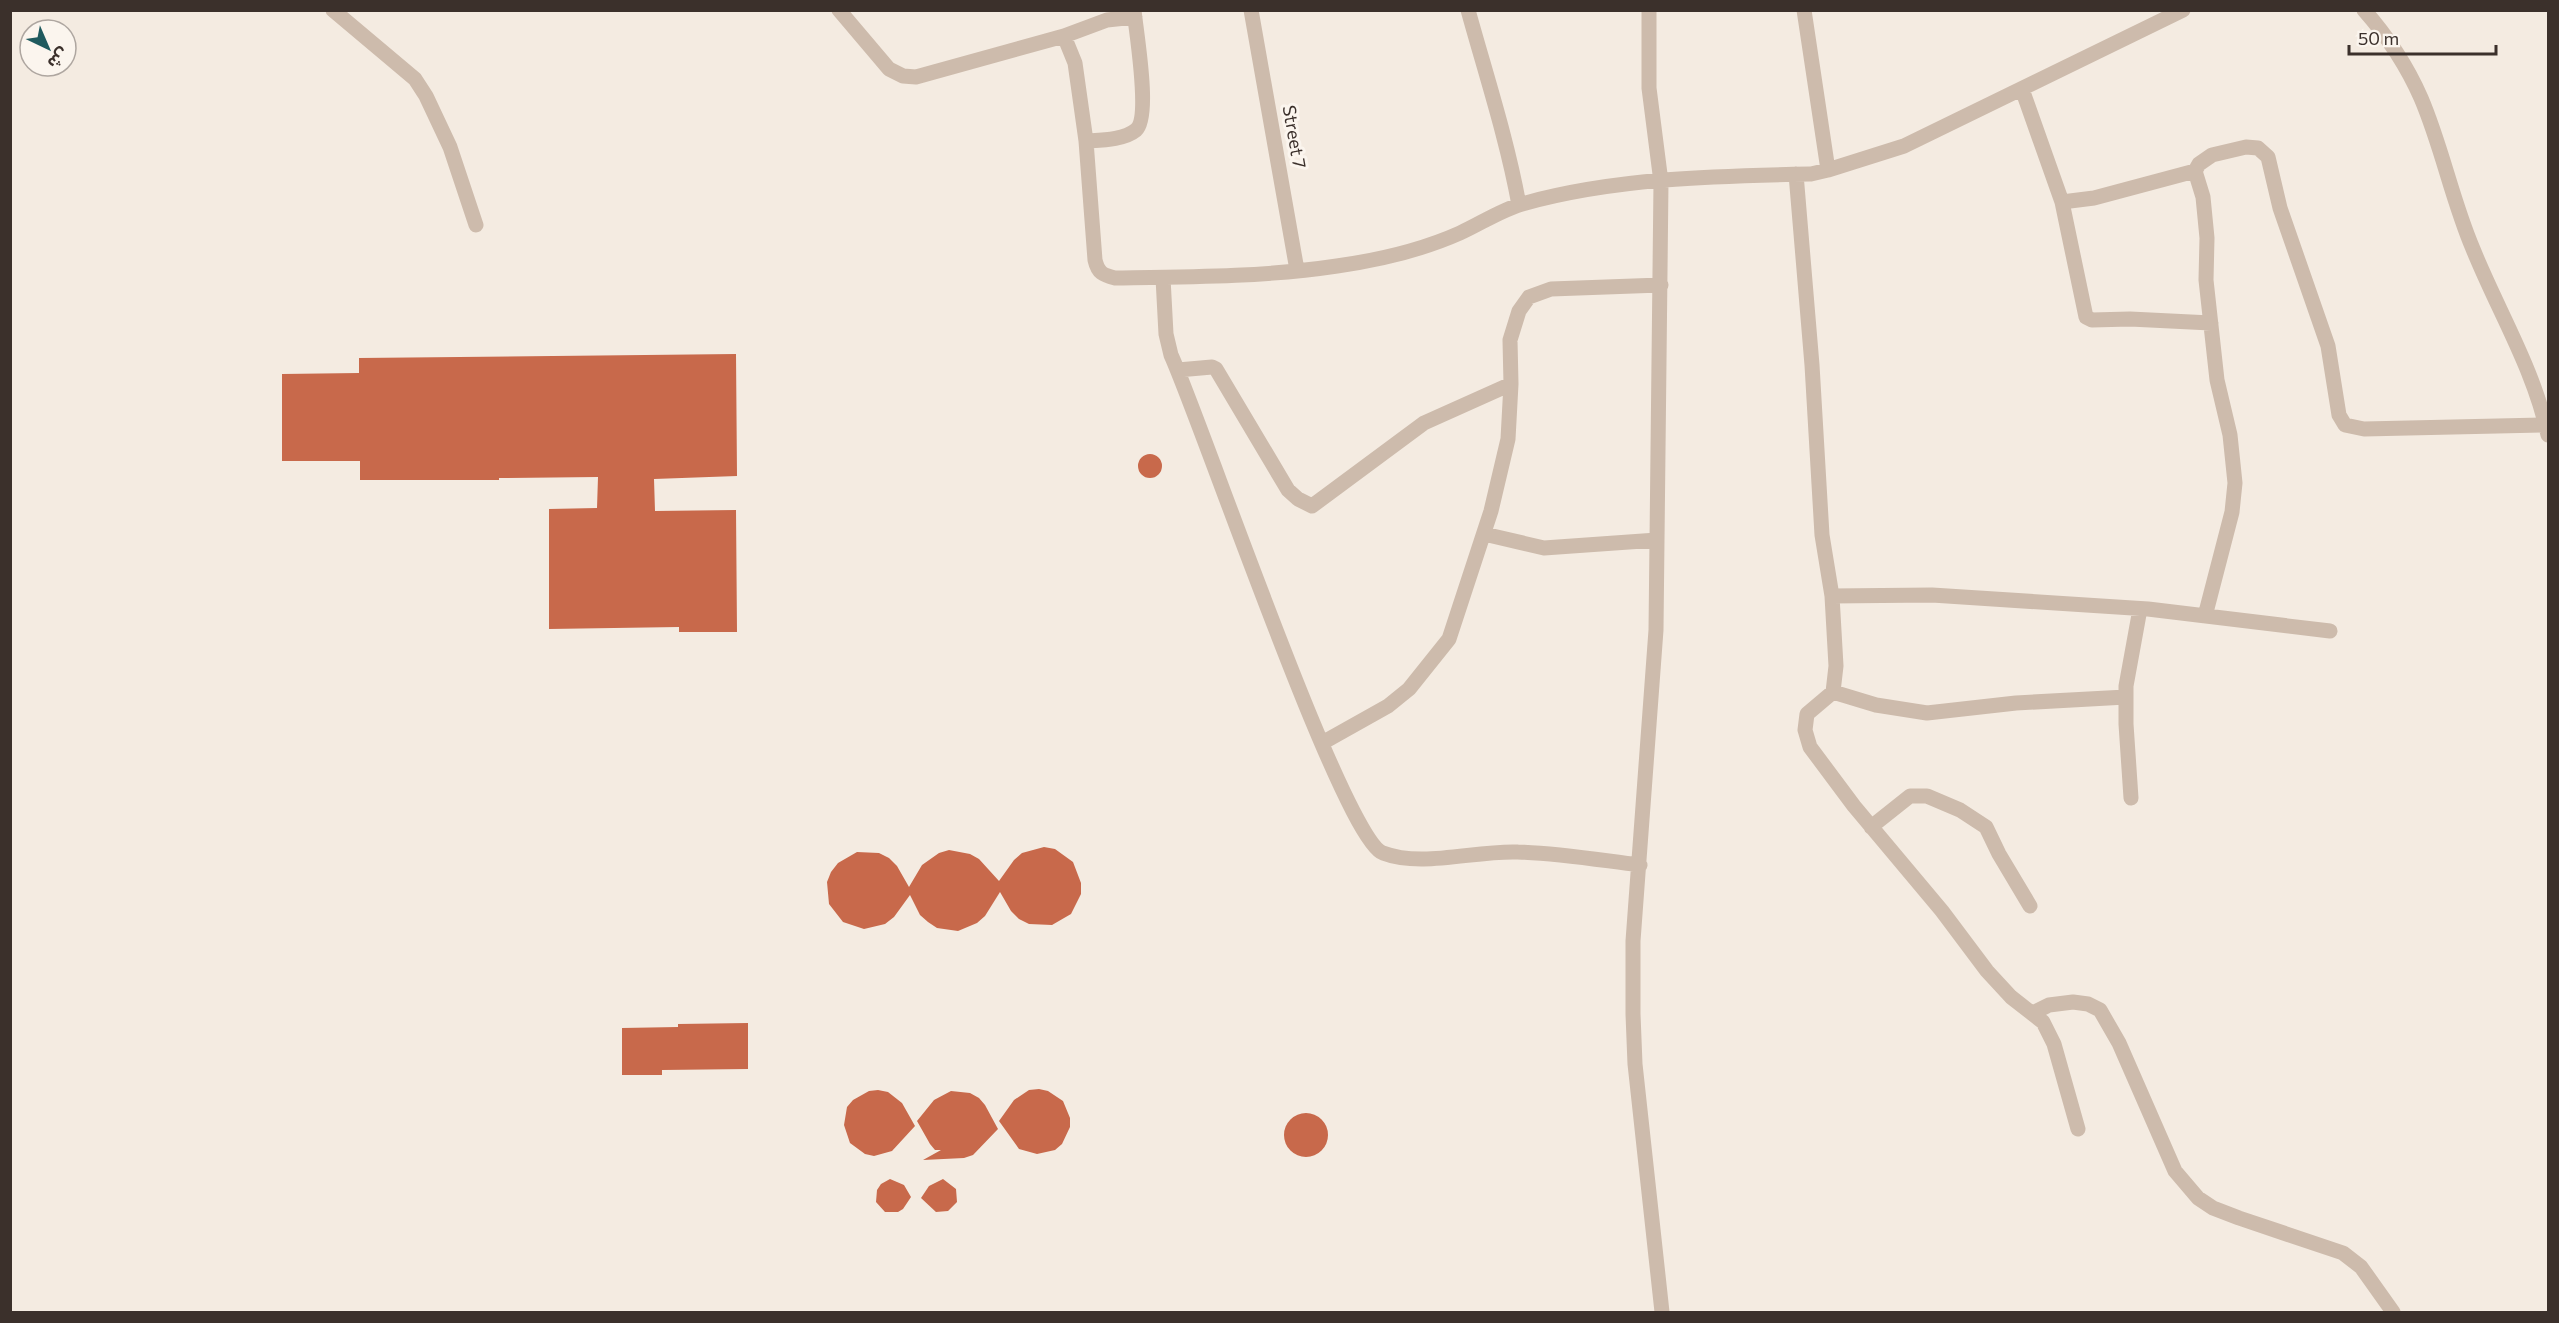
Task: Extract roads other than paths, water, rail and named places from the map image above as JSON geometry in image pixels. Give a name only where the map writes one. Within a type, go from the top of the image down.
[{"type":"street","points":[[333,10],[415,79],[426,96],[450,147],[476,225]]},
{"type":"street","points":[[839,10],[889,69],[903,76],[916,77],[1135,14],[1142,83],[1140,125],[1131,132],[1105,140],[1086,141]]},
{"type":"street","name":"Street 7","points":[[1251,10],[1297,270]]},
{"type":"street","points":[[1468,10],[1491,85],[1520,205]]},
{"type":"street","points":[[1649,10],[1649,88],[1661,182],[1656,630],[1633,941],[1633,1014],[1635,1064],[1662,1312]]},
{"type":"street","points":[[1804,10],[1828,170]]},
{"type":"street","points":[[1064,36],[1075,63],[1086,141],[1097,269],[1102,274],[1115,278],[1236,277],[1338,266],[1404,253],[1458,234],[1520,205],[1587,189],[1828,170],[1904,146],[2183,10]]},
{"type":"street","points":[[2062,202],[2094,198],[2196,171],[2205,158],[2212,155],[2246,147],[2258,148],[2268,157],[2280,208],[2310,287],[2328,346],[2339,415],[2345,425],[2364,429],[2547,430],[2519,348],[2472,249],[2421,97],[2387,37],[2364,10]]},
{"type":"street","points":[[2022,89],[2062,202],[2086,316],[2092,320],[2130,319],[2211,323]]},
{"type":"street","points":[[2196,171],[2203,197],[2207,238],[2206,280],[2217,380],[2230,435],[2235,483],[2232,512],[2205,616]]},
{"type":"street","points":[[1796,174],[1812,365],[1822,535],[1832,596],[1836,666],[1833,692],[1807,714],[1805,730],[1810,747],[1871,827],[1953,925],[1987,971],[2011,996],[2043,1022],[2054,1044],[2078,1129]]},
{"type":"street","points":[[1163,278],[1166,334],[1178,370],[1293,675],[1364,835],[1371,845],[1382,853],[1397,857],[1440,858],[1483,852],[1519,852],[1640,865]]},
{"type":"street","points":[[1322,743],[1388,706],[1409,689],[1449,639],[1484,534],[1508,440],[1511,384],[1510,340],[1519,311],[1529,297],[1551,289],[1661,285]]},
{"type":"street","points":[[1178,370],[1212,367],[1216,369],[1288,490],[1298,499],[1312,506],[1424,423],[1511,384]]},
{"type":"street","points":[[1484,534],[1544,548],[1657,540]]},
{"type":"street","points":[[1832,596],[1932,595],[2140,609],[2330,631]]},
{"type":"street","points":[[2131,798],[2126,697],[2140,609]]},
{"type":"street","points":[[1833,692],[1876,705],[1927,713],[2016,704],[2126,697]]},
{"type":"street","points":[[1871,827],[1910,796],[1927,796],[1960,810],[1986,827],[2030,906]]},
{"type":"street","points":[[2033,1013],[2049,1005],[2073,1002],[2088,1004],[2100,1010],[2129,1063],[2162,1146],[2175,1171],[2199,1198],[2213,1208],[2239,1218],[2343,1252],[2361,1267],[2393,1312]]}]
